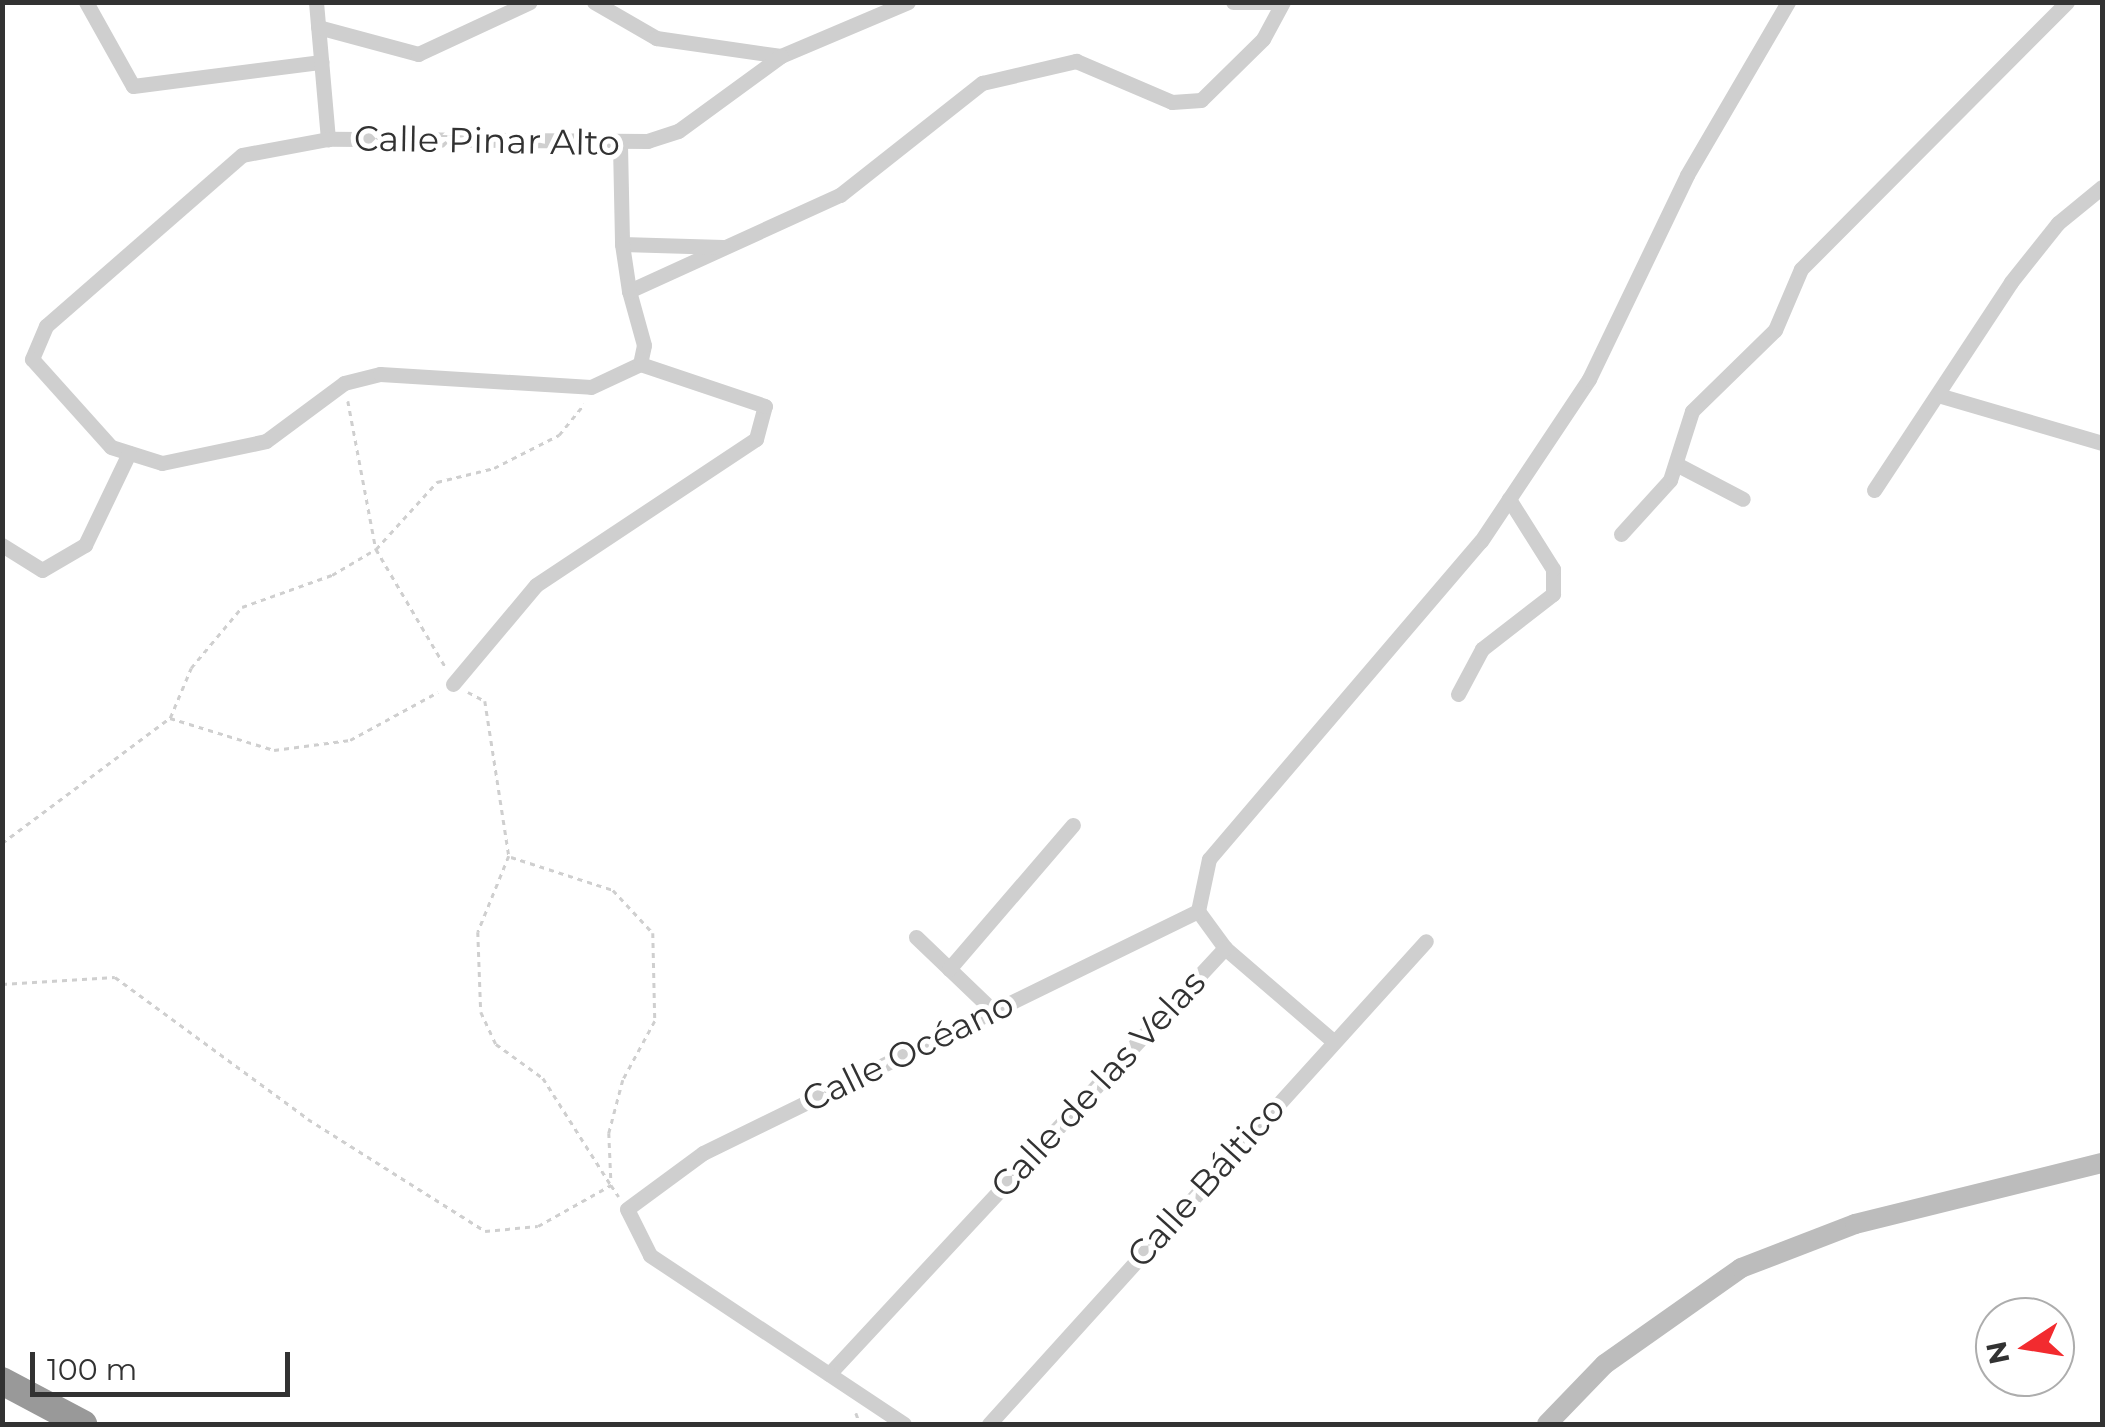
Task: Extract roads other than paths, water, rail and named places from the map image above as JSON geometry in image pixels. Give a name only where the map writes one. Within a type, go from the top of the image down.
[{"type":"highway","points":[[2,1380],[83,1424]]},
{"type":"main road","points":[[1548,1424],[1605,1364],[1741,1268],[1855,1224],[2102,1164]]},
{"type":"street","points":[[86,2],[133,86],[321,62]]},
{"type":"street","points":[[316,2],[328,139]]},
{"type":"street","points":[[318,27],[418,54],[530,2]]},
{"type":"street","points":[[594,2],[656,38],[781,56]]},
{"type":"street","name":"Calle Pinar Alto","points":[[129,452],[111,447],[32,359],[46,326],[242,155],[328,139],[620,145],[678,131],[781,56],[908,2]]},
{"type":"street","points":[[1233,2],[1273,2]]},
{"type":"street","points":[[629,292],[840,195],[982,82],[1076,61],[1172,102],[1201,100],[1262,39],[1283,2]]},
{"type":"street","name":"Calle de las Velas","points":[[829,1374],[1226,948],[1198,911],[1209,859],[1244,809],[1342,711],[1509,499],[1590,379],[1688,175],[1788,2]]},
{"type":"street","points":[[1621,534],[1656,504],[1678,465],[1692,411],[1775,330],[1801,270],[2067,2]]},
{"type":"street","points":[[620,145],[622,244],[629,292],[644,345],[640,364]]},
{"type":"street","points":[[1874,490],[2011,282],[2102,187]]},
{"type":"street","points":[[622,244],[732,246]]},
{"type":"street","points":[[2,544],[42,570],[85,545],[129,452],[162,464],[266,442],[344,382],[380,374],[591,387],[640,364],[766,406],[756,439],[536,585],[452,684]]},
{"type":"street","points":[[1938,395],[2102,443]]},
{"type":"street","points":[[1678,465],[1743,498]]},
{"type":"street","points":[[1458,694],[1482,649],[1553,594],[1553,569],[1509,499]]},
{"type":"street","points":[[949,969],[1073,825]]},
{"type":"street","name":"Calle Océano","points":[[829,1374],[650,1255],[627,1209],[704,1153],[1198,911]]},
{"type":"street","points":[[916,937],[992,1010]]},
{"type":"street","name":"Calle Báltico","points":[[989,1424],[1426,941]]},
{"type":"street","points":[[1226,948],[1332,1041]]},
{"type":"street","points":[[829,1374],[904,1424]]}]
